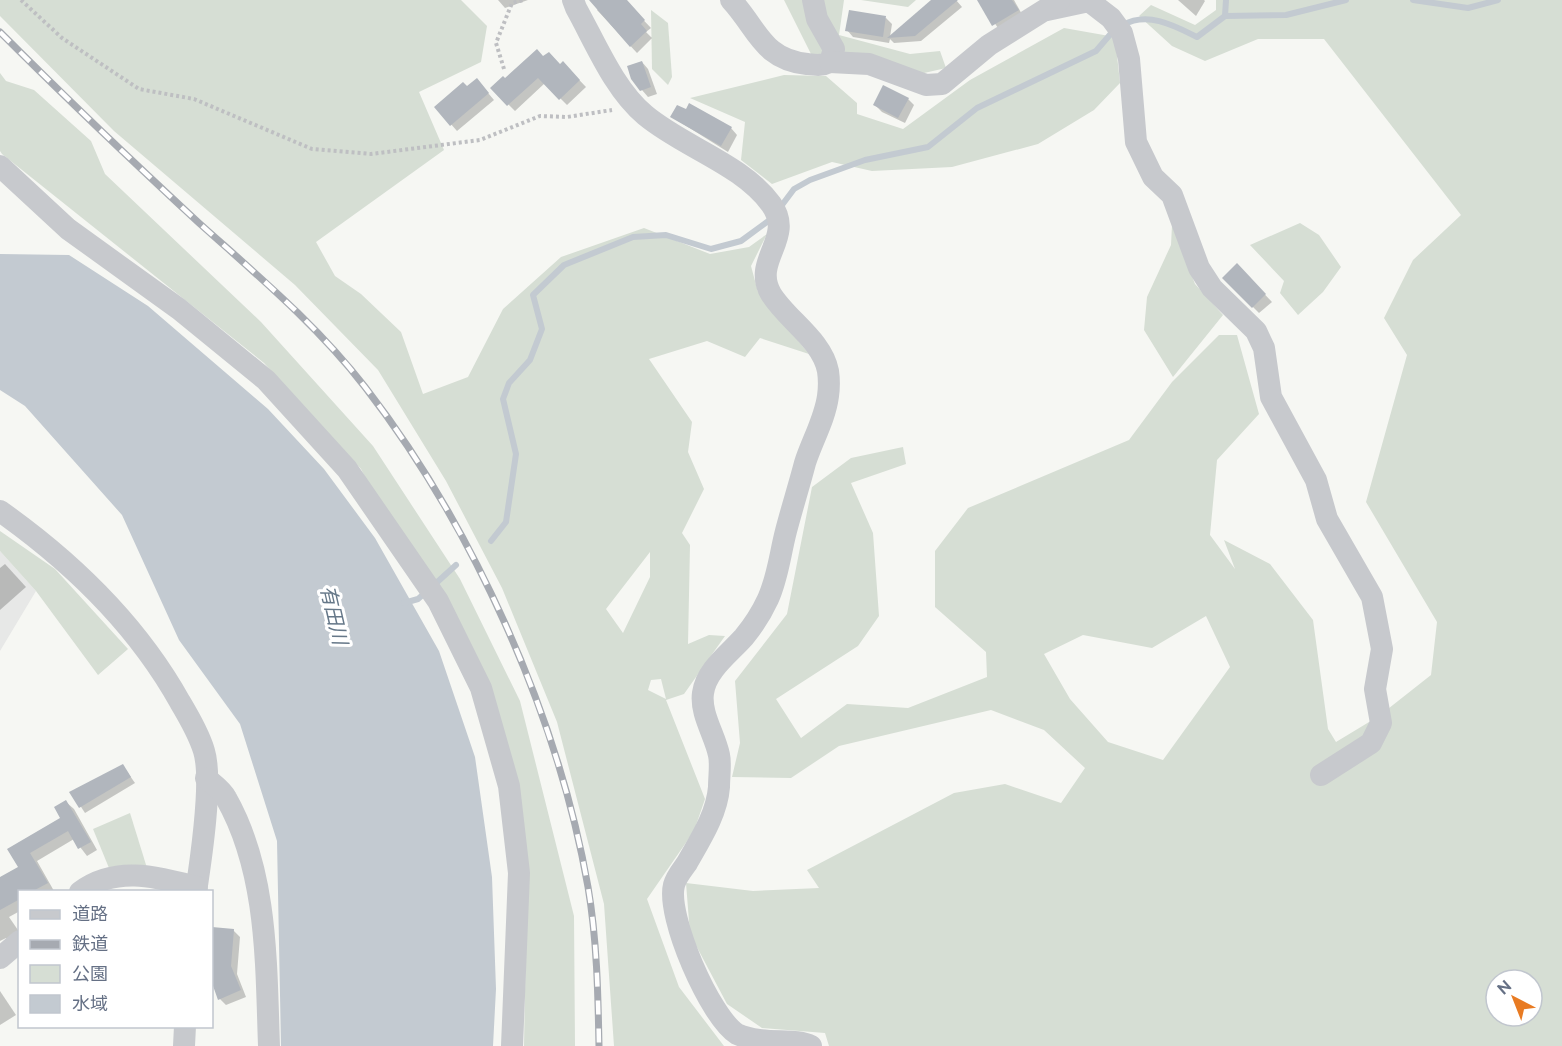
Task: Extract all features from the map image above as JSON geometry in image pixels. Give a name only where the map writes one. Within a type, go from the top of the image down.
[{"type":"street","points":[[573,0],[576,9],[633,104],[649,118],[750,183],[771,204],[780,225],[765,276],[769,291],[817,348],[828,370],[828,397],[806,460],[785,534],[780,565],[768,600],[746,635],[712,671],[703,692],[705,712],[720,757],[718,792],[706,830],[674,883],[672,904],[678,928],[715,1011],[735,1034],[755,1043],[776,1046],[806,1043],[811,1046]]},
{"type":"street","points":[[731,0],[770,51],[794,62],[823,65],[830,62],[869,64],[926,85],[942,84],[989,45],[1053,5],[1089,0],[1117,26],[1129,59],[1136,142],[1153,177],[1172,195],[1199,268],[1212,288],[1256,331],[1264,348],[1271,397],[1316,480],[1327,519],[1372,597],[1382,650],[1375,689],[1381,723],[1371,743],[1321,775]]},
{"type":"street","points":[[813,0],[817,19],[834,49],[830,62]]},
{"type":"street","points":[[0,166],[68,229],[179,309],[266,380],[347,469],[438,601],[481,688],[509,786],[519,873],[512,1046]]},
{"type":"street","points":[[0,511],[76,572],[133,633],[166,676],[205,752],[206,778],[197,889],[158,878],[124,875],[106,877],[82,890]]},
{"type":"street","points":[[206,778],[225,796],[245,842],[257,887],[265,945],[269,1046]]},
{"type":"street","points":[[0,958],[18,943]]},
{"type":"street","points":[[184,1046],[185,1028]]},
{"type":"path","points":[[21,0],[62,38],[139,89],[194,99],[312,149],[371,153],[480,140],[540,116],[567,117],[621,109],[633,104]]},
{"type":"path","points":[[504,69],[496,43],[512,3],[524,0]]},
{"type":"shaded area","points":[[0,551],[36,591],[0,651]]},
{"type":"green space","points":[[0,0],[461,0],[487,26],[481,62],[419,92],[444,150],[316,242],[335,276],[361,294],[401,332],[423,394],[468,377],[503,309],[561,257],[644,228],[710,254],[749,247],[767,234],[751,266],[758,292],[809,354],[760,338],[745,357],[707,341],[649,359],[692,422],[688,452],[704,489],[682,533],[690,545],[688,644],[709,635],[725,636],[684,694],[666,700],[705,799],[694,831],[647,899],[679,987],[724,1046],[614,1046],[604,904],[557,722],[502,588],[446,481],[378,370],[295,285],[114,131],[0,16]],"holes":[[[650,552],[650,577],[623,633],[606,609]],[[661,679],[666,699],[648,690],[651,680]]]},
{"type":"green space","points":[[784,0],[844,0],[839,35],[910,54],[940,51],[946,68],[911,76],[811,54]]},
{"type":"green space","points":[[861,0],[916,0],[908,7]]},
{"type":"green space","points":[[1216,0],[1562,0],[1562,1046],[829,1046],[825,1033],[762,1028],[727,1004],[690,934],[686,883],[753,891],[819,888],[807,870],[954,793],[1005,784],[1061,803],[1085,768],[1044,730],[991,710],[839,746],[791,778],[732,777],[740,743],[735,681],[787,614],[812,487],[851,458],[903,447],[906,464],[851,483],[873,533],[879,616],[858,646],[776,699],[801,738],[847,704],[908,708],[987,677],[986,652],[935,607],[935,551],[968,508],[1129,440],[1172,382],[1219,335],[1237,335],[1259,414],[1217,460],[1210,535],[1235,569],[1224,540],[1270,564],[1313,620],[1328,729],[1336,742],[1379,716],[1431,675],[1437,622],[1366,502],[1407,355],[1384,318],[1413,260],[1461,215],[1324,39],[1258,39],[1205,61],[1172,46],[1139,16],[1151,5],[1195,25],[1216,10]],"holes":[[[1206,616],[1230,667],[1163,760],[1108,742],[1070,699],[1044,654],[1083,635],[1152,648]]]},
{"type":"green space","points":[[651,10],[668,23],[672,77],[668,85],[652,69]]},
{"type":"green space","points":[[1064,28],[1115,37],[1120,83],[1094,110],[1038,144],[952,167],[872,171],[832,162],[772,184],[741,160],[745,122],[690,98],[784,75],[826,76],[857,103],[857,114],[903,129],[970,80]]},
{"type":"green space","points":[[0,73],[6,81],[34,90],[91,141],[105,174],[261,322],[373,446],[460,579],[520,701],[574,916],[575,1046],[524,1046],[527,880],[518,786],[361,469],[264,363],[2,154],[0,151]]},
{"type":"green space","points":[[1300,223],[1319,235],[1341,267],[1323,292],[1298,315],[1280,293],[1284,281],[1250,245]]},
{"type":"green space","points":[[1172,225],[1195,284],[1223,315],[1173,377],[1144,330],[1147,297],[1171,245]]},
{"type":"green space","points":[[0,531],[55,569],[128,649],[98,675],[36,591],[0,551]]},
{"type":"green space","points":[[130,813],[147,868],[109,868],[93,829]]},
{"type":"water","name":"有田川","points":[[0,254],[69,255],[148,306],[268,409],[324,469],[375,538],[439,651],[475,757],[492,877],[496,989],[493,1046],[281,1046],[277,841],[240,724],[179,640],[122,515],[25,406],[0,390]]},
{"type":"building","points":[[589,0],[627,0],[645,20],[641,24],[647,31],[630,47]]},
{"type":"building","points":[[931,0],[958,0],[915,36],[887,38]]},
{"type":"building","points":[[977,0],[1012,0],[1019,10],[992,26]]},
{"type":"building","points":[[849,10],[886,16],[883,37],[845,31]]},
{"type":"building","points":[[537,49],[543,56],[549,52],[560,64],[563,61],[580,80],[559,100],[538,78],[507,106],[490,88],[503,76],[505,78]]},
{"type":"building","points":[[642,61],[651,87],[640,91],[631,79],[627,66]]},
{"type":"building","points":[[477,78],[489,93],[450,126],[434,107],[463,82],[467,86]]},
{"type":"building","points":[[883,85],[909,98],[898,118],[873,105]]},
{"type":"building","points":[[689,103],[732,127],[721,146],[670,117],[677,105],[686,109]]},
{"type":"building","points":[[1237,263],[1266,294],[1252,308],[1222,278]]},
{"type":"building","points":[[123,764],[131,777],[79,808],[69,792]]},
{"type":"building","points":[[66,800],[91,842],[78,849],[68,831],[30,853],[48,883],[35,890],[18,890],[18,900],[0,910],[0,877],[18,867],[7,849],[60,818],[54,807]]},
{"type":"building","points":[[213,927],[234,929],[231,966],[241,990],[218,1000],[213,986]]},
{"type":"waterway","points":[[1225,16],[1226,0]]},
{"type":"waterway","points":[[1123,25],[1142,19],[1152,20],[1171,25],[1197,37],[1225,16],[1286,15],[1346,0]]},
{"type":"waterway","points":[[1413,0],[1468,8],[1498,0]]},
{"type":"waterway","points":[[779,209],[794,189],[810,180],[865,160],[928,147],[977,108],[1096,51],[1114,30]]},
{"type":"waterway","points":[[491,541],[506,522],[516,454],[503,399],[509,383],[530,360],[542,329],[533,295],[564,265],[633,237],[666,235],[711,249],[741,241],[771,219]]},
{"type":"waterway","points":[[434,585],[456,565]]},
{"type":"waterway","points":[[404,603],[418,599],[426,592]]},
{"type":"railway","points":[[0,32],[199,223],[286,301],[327,343],[365,387],[404,441],[441,499],[475,560],[505,624],[556,756],[574,822],[591,907],[599,1046]]}]
